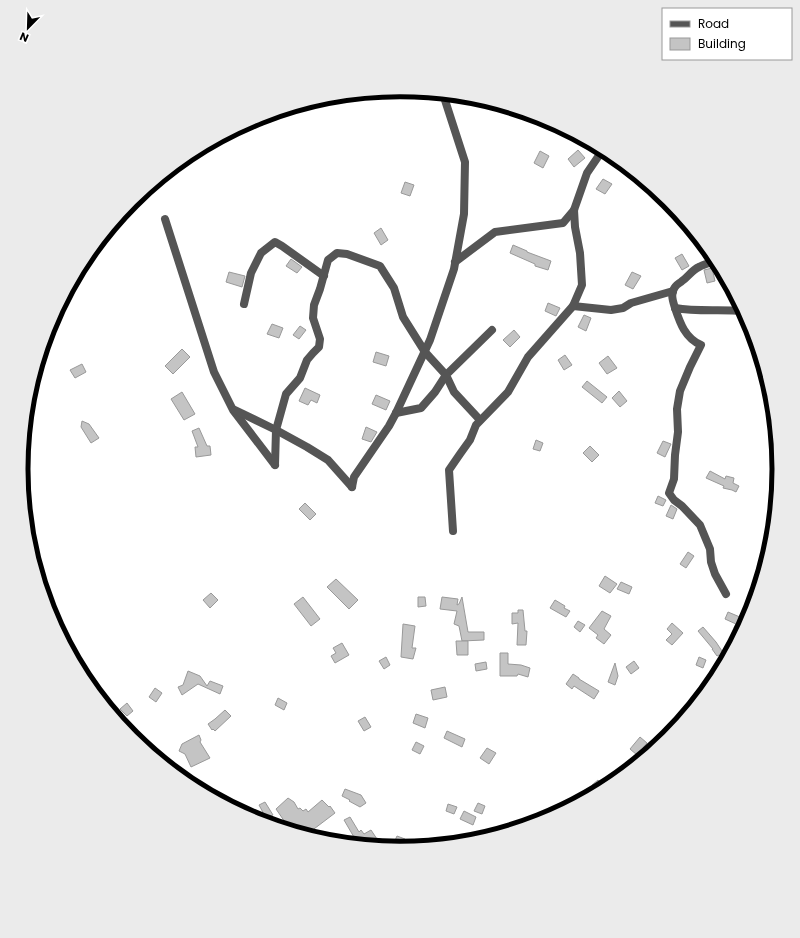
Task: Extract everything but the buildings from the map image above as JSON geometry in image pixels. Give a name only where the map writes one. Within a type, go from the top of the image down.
[{"type":"street","points":[[233,410],[276,430],[328,460],[352,487],[354,477],[389,426],[425,352],[454,269],[464,214],[465,162],[445,100]]},
{"type":"street","points":[[455,262],[495,232],[563,223],[574,210],[587,173],[599,155]]},
{"type":"street","points":[[453,531],[449,470],[470,440],[476,425],[508,392],[528,357],[573,306],[582,285],[580,253],[575,227],[574,210]]},
{"type":"street","points":[[165,219],[214,372],[233,410],[275,465],[276,430],[286,394],[300,378],[308,360],[319,347],[320,339],[313,318],[314,305],[328,260],[338,253],[347,254],[380,266],[394,288],[403,317],[425,352],[446,375],[454,392],[480,420]]},
{"type":"street","points":[[244,304],[250,273],[261,253],[275,242],[324,276]]},
{"type":"street","points":[[573,306],[611,310],[623,308],[672,291],[676,285],[697,268],[710,263]]},
{"type":"street","points":[[672,291],[675,308],[681,326],[689,337],[701,345],[680,391],[677,409],[678,432],[674,479],[669,493],[674,500],[682,506],[700,525],[710,549],[714,574],[726,594]]},
{"type":"street","points":[[675,308],[701,311],[736,309]]},
{"type":"street","points":[[396,413],[421,408],[435,392],[446,375],[492,330]]}]
